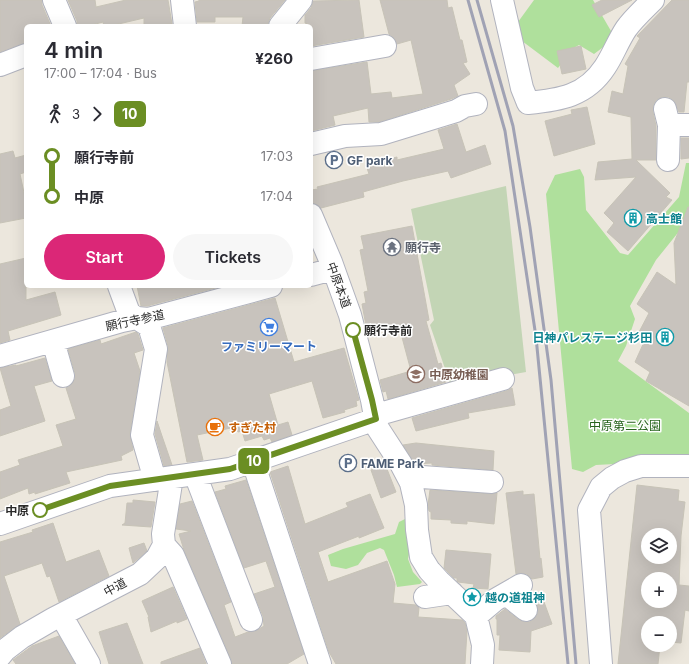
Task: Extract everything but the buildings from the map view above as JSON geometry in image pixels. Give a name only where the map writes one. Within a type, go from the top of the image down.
[{"type":"street","points":[[54,0],[64,24]]},
{"type":"street","points":[[182,0],[185,24]]},
{"type":"street","points":[[282,24],[301,0]]},
{"type":"street","points":[[503,7],[522,88],[528,103],[565,98],[577,93],[588,85],[604,69],[626,29],[653,0]]},
{"type":"street","points":[[313,59],[385,46]]},
{"type":"street","points":[[0,65],[24,56]]},
{"type":"street","points":[[313,144],[345,136],[381,134],[449,114],[465,106],[476,104]]},
{"type":"street","points":[[668,160],[674,120]]},
{"type":"street","name":"中原本道","points":[[313,220],[350,315],[372,400],[377,427],[401,464],[411,483],[416,505],[417,530],[421,557],[429,570],[476,616]]},
{"type":"street","points":[[313,275],[333,270]]},
{"type":"street","points":[[120,288],[129,313],[149,326],[156,349],[142,435],[163,478],[164,545],[173,555],[220,664]]},
{"type":"street","name":"願行寺参道","points":[[0,356],[137,318],[148,318],[263,288]]},
{"type":"street","points":[[53,341],[63,376]]},
{"type":"street","points":[[0,524],[110,486],[230,469],[376,419],[383,413],[503,379]]},
{"type":"street","points":[[253,462],[320,664]]},
{"type":"street","points":[[601,664],[589,510],[601,487],[612,478],[625,471],[641,466],[689,466]]},
{"type":"street","points":[[195,474],[251,620]]},
{"type":"street","points":[[408,476],[492,482]]},
{"type":"street","name":"中道","points":[[0,656],[5,650],[22,638],[61,614],[140,574],[157,558],[164,545]]},
{"type":"street","points":[[482,664],[483,645],[476,616],[495,600],[514,589],[526,610]]},
{"type":"street","points":[[425,597],[452,593]]},
{"type":"street","points":[[61,614],[89,664]]},
{"type":"green space","points":[[534,0],[593,0],[611,31],[610,42],[594,54],[579,45],[572,49],[558,68],[522,41],[518,22]]},
{"type":"green space","name":"中原第二公園","points":[[686,163],[689,163],[689,219],[656,260],[630,306],[635,319],[626,346],[618,361],[689,413],[689,460],[596,465],[583,472],[572,469],[546,194],[555,175],[580,169],[584,177],[586,210],[620,253],[628,255],[679,197]]},
{"type":"green space","points":[[506,186],[526,372],[451,386],[430,325],[434,320],[411,209]]},
{"type":"green space","points":[[407,518],[411,545],[408,559],[413,572],[422,582],[420,584],[397,587],[384,550],[380,548],[367,553],[358,565],[346,569],[331,566],[328,555],[343,549],[395,534],[399,522]]},
{"type":"railway","points":[[468,0],[505,131],[536,337],[568,664]]},
{"type":"railway","points":[[477,0],[513,126],[530,227],[551,380],[576,664]]},
{"type":"bus line","name":"10","points":[[40,510],[110,486],[230,469],[376,419],[353,330]]},
{"type":"place","name":"GF park","points":[[334,160]]},
{"type":"place","name":"高士館","points":[[633,218]]},
{"type":"place","name":"願行寺","points":[[392,247]]},
{"type":"place","name":"ファミリーマート","points":[[269,327]]},
{"type":"place","name":"願行寺前","points":[[353,330]]},
{"type":"place","name":"日神パレステージ杉田","points":[[665,337]]},
{"type":"place","name":"中原幼稚園","points":[[416,374]]},
{"type":"place","name":"すぎた村","points":[[215,427]]},
{"type":"place","name":"FAME Park","points":[[348,463]]},
{"type":"place","name":"中原","points":[[40,510]]},
{"type":"place","name":"越の道祖神","points":[[472,597]]}]
